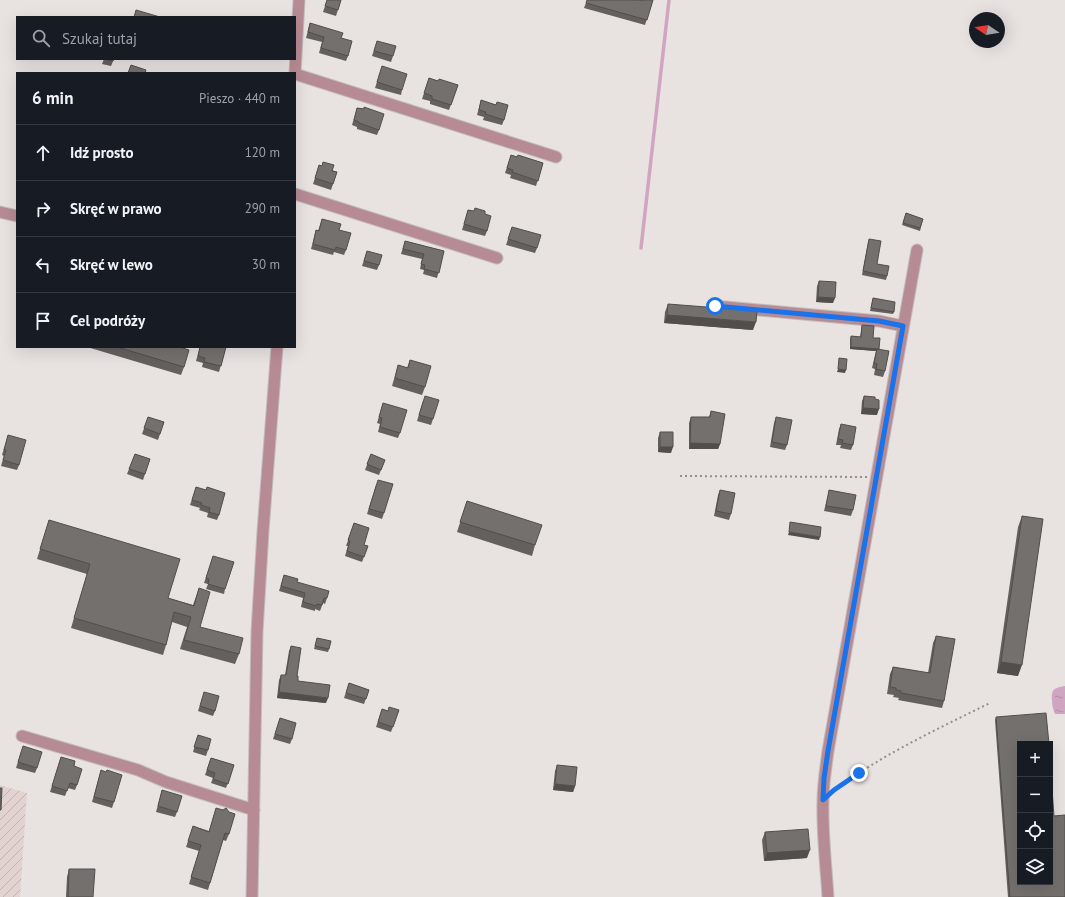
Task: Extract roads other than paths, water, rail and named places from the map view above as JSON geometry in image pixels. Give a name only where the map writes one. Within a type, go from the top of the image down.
[{"type":"street","points":[[296,56],[299,0]]},
{"type":"street","points":[[295,72],[296,60]]},
{"type":"street","points":[[296,74],[556,157]]},
{"type":"street","points":[[296,194],[497,258]]},
{"type":"street","points":[[0,212],[16,216]]},
{"type":"street","points":[[828,897],[823,821],[824,778],[917,250]]},
{"type":"street","points":[[715,306],[879,321],[903,326]]},
{"type":"street","points":[[252,897],[257,632],[277,348]]},
{"type":"street","points":[[22,736],[138,770],[166,782],[254,810]]},
{"type":"water","points":[[1065,686],[1065,714],[1055,714],[1052,704],[1053,692],[1056,688]]},
{"type":"waterway","points":[[641,248],[669,0]]}]
